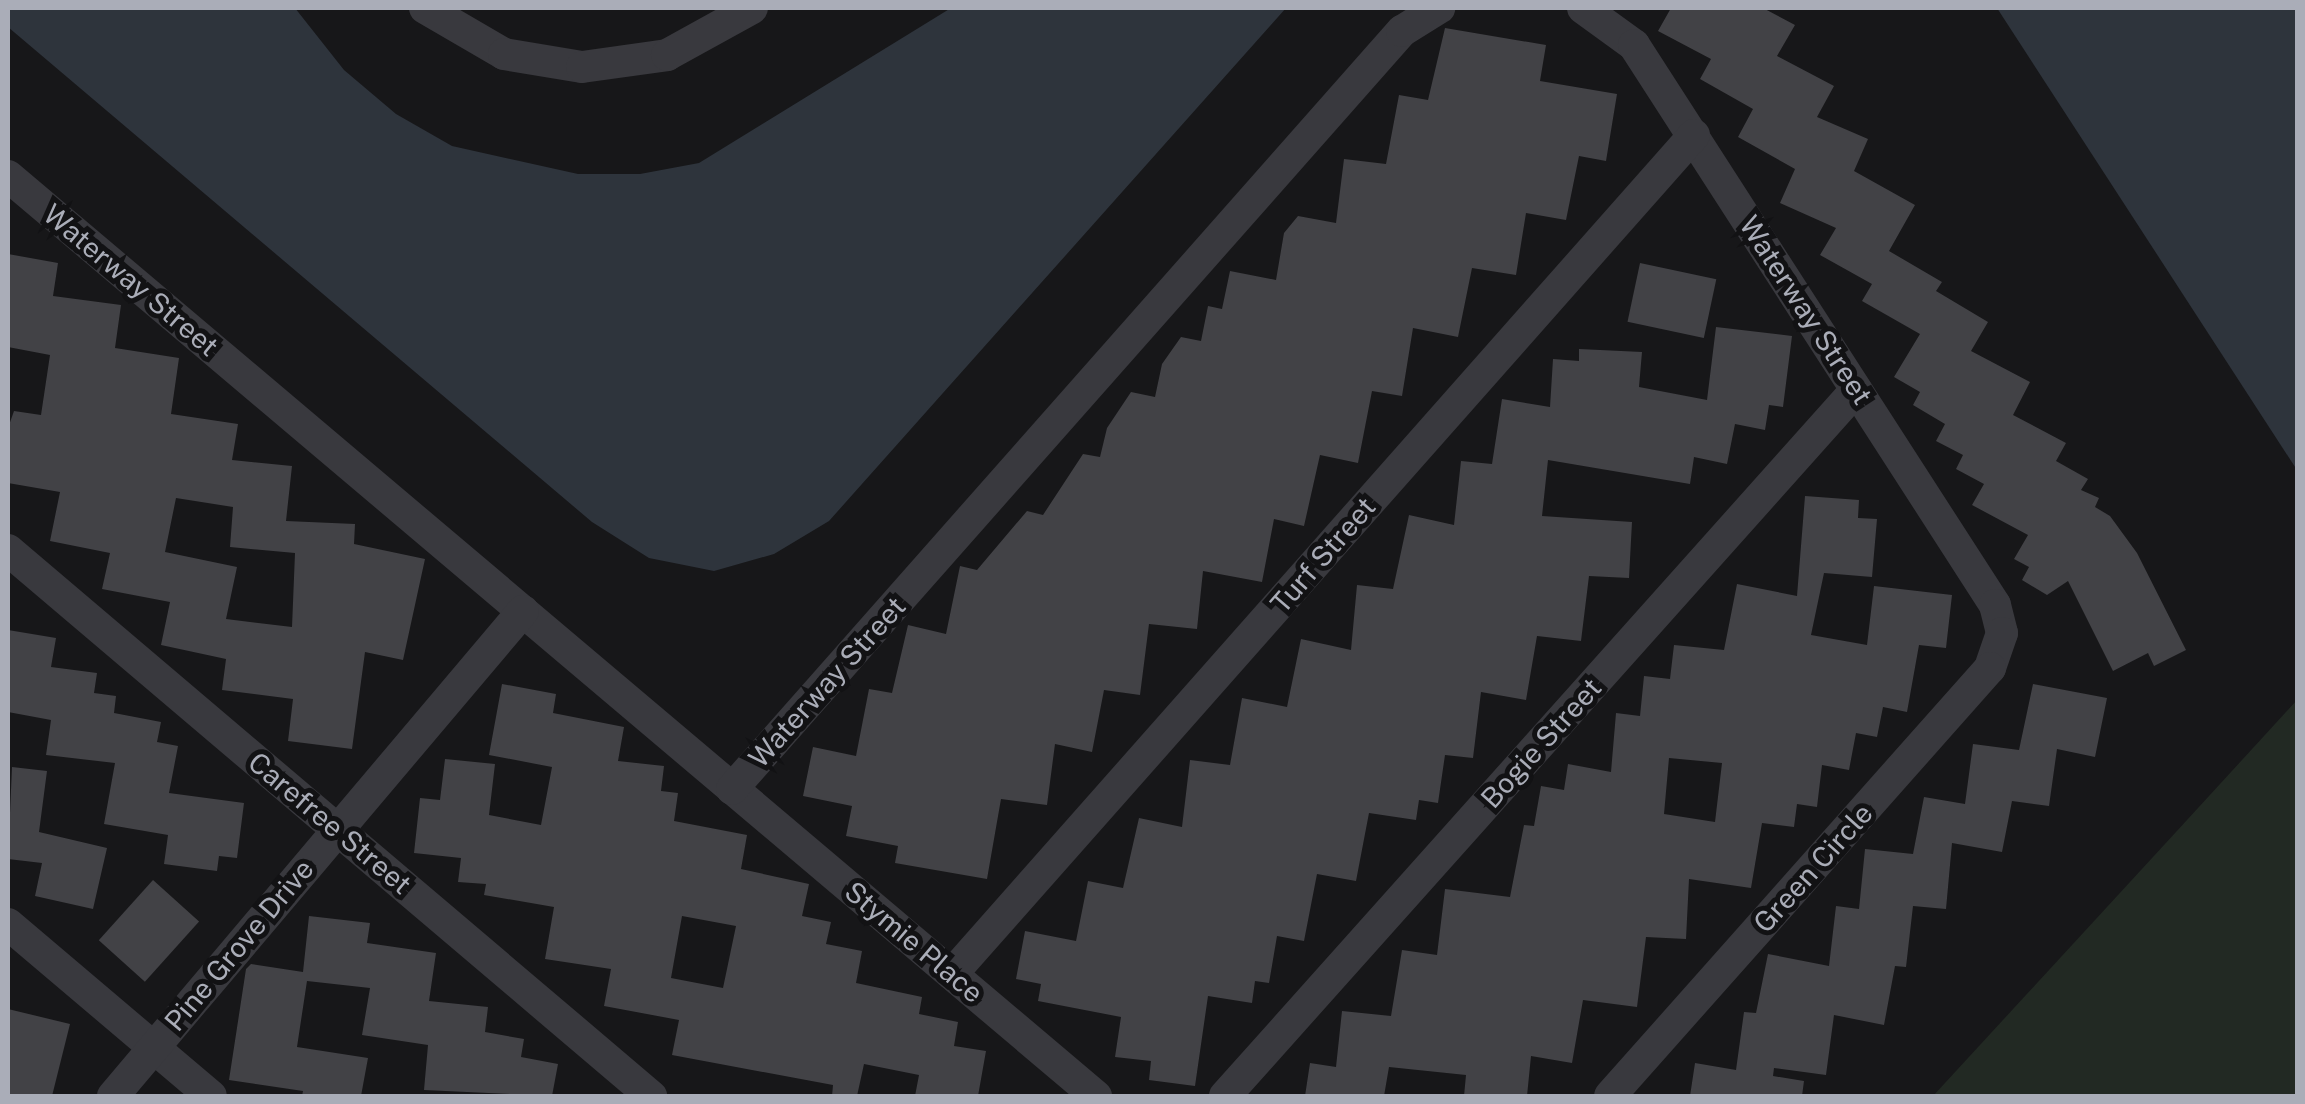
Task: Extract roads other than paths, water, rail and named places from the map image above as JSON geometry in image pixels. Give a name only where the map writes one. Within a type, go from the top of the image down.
[{"type":"street","points":[[424,8],[504,54],[582,67],[667,54],[752,8]]},
{"type":"street","name":"Waterway Street","points":[[8,176],[732,789],[1402,32],[1439,8]]},
{"type":"street","name":"Waterway Street","points":[[1583,8],[1634,45],[1995,604],[2002,633]]},
{"type":"street","name":"Turf Street","points":[[952,974],[1694,135]]},
{"type":"street","name":"Bogie Street","points":[[1225,1096],[1856,390]]},
{"type":"street","name":"Carefree Street","points":[[8,550],[651,1096]]},
{"type":"street","name":"Pine Grove Drive","points":[[112,1096],[522,611]]},
{"type":"street","name":"Green Circle","points":[[1610,1096],[1990,668],[2002,633]]},
{"type":"street","name":"Stymie Place","points":[[732,789],[1096,1096]]},
{"type":"street","points":[[8,924],[212,1096]]}]
